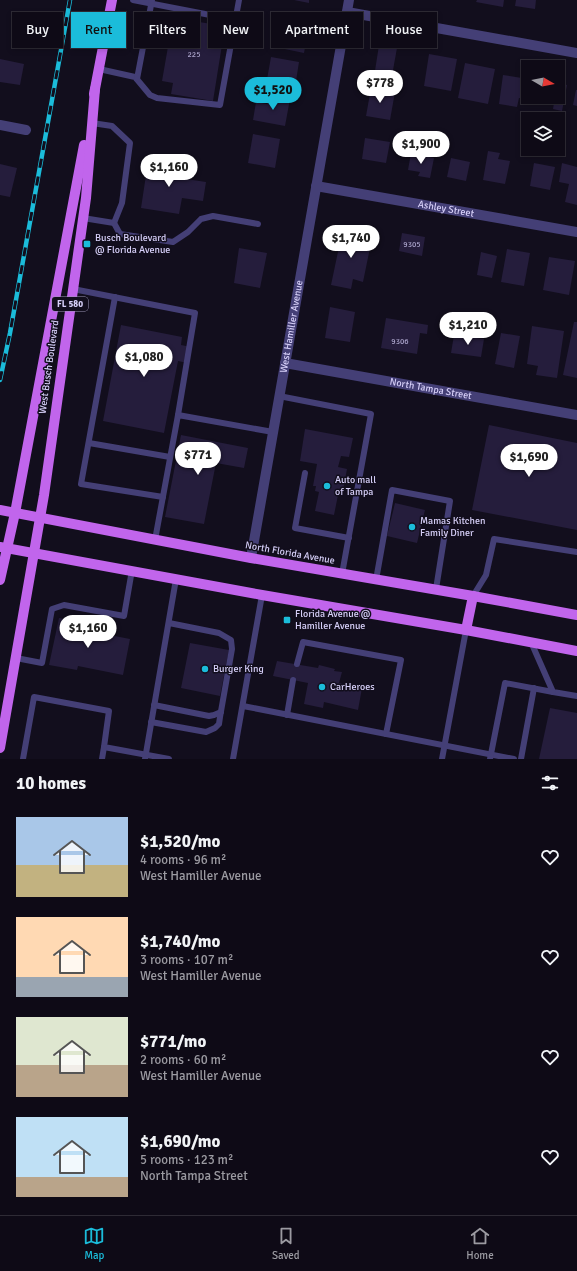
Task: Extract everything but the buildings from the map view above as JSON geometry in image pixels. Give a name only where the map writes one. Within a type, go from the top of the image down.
[{"type":"main road","name":"West Busch Boulevard","points":[[15,513],[112,0]]},
{"type":"main road","name":"West Busch Boulevard","points":[[34,552],[86,198],[95,90]]},
{"type":"main road","name":"North Florida Avenue","points":[[0,510],[251,558],[577,615]]},
{"type":"main road","name":"FL 580","points":[[0,580],[3,547],[15,513]]},
{"type":"main road","points":[[3,547],[577,651]]},
{"type":"main road","name":"FL 580","points":[[0,748],[34,552]]},
{"type":"main road","points":[[466,630],[473,596]]},
{"type":"street","name":"West Hamiller Avenue","points":[[347,12],[349,0]]},
{"type":"street","points":[[363,15],[577,53]]},
{"type":"street","name":"West Hamiller Avenue","points":[[251,558],[341,48]]},
{"type":"street","points":[[0,125],[26,130]]},
{"type":"street","name":"Ashley Street","points":[[316,186],[577,232]]},
{"type":"street","name":"North Tampa Street","points":[[285,363],[577,415]]},
{"type":"lane","points":[[133,0],[152,2],[208,14]]},
{"type":"lane","points":[[237,12],[239,0]]},
{"type":"lane","points":[[138,79],[152,2]]},
{"type":"lane","points":[[99,69],[135,77],[150,95],[157,98],[220,105],[231,48]]},
{"type":"lane","points":[[92,123],[112,126],[130,143],[122,203],[114,223]]},
{"type":"lane","points":[[114,223],[120,234],[173,242],[188,232],[201,219],[213,216],[258,224]]},
{"type":"lane","points":[[83,218],[114,223]]},
{"type":"lane","points":[[73,289],[195,313],[155,540]]},
{"type":"lane","points":[[115,297],[81,484],[163,497]]},
{"type":"lane","points":[[279,396],[371,414],[342,574]]},
{"type":"lane","points":[[178,415],[273,432]]},
{"type":"lane","points":[[89,443],[170,457]]},
{"type":"lane","points":[[305,473],[295,528],[348,538]]},
{"type":"lane","points":[[376,580],[392,490],[450,501],[436,590]]},
{"type":"lane","points":[[473,596],[486,575],[494,539],[577,552]]},
{"type":"lane","points":[[16,658],[42,663],[52,609],[64,605],[124,616],[132,570]]},
{"type":"lane","points":[[145,757],[176,579]]},
{"type":"lane","points":[[233,759],[262,595]]},
{"type":"lane","points":[[151,722],[206,732],[215,728],[219,724],[232,649],[231,640],[219,632],[169,623]]},
{"type":"lane","points":[[442,759],[466,630]]},
{"type":"lane","points":[[297,664],[303,642],[400,660],[386,734]]},
{"type":"lane","points":[[531,642],[553,692]]},
{"type":"lane","points":[[287,715],[294,680]]},
{"type":"lane","points":[[491,757],[505,682],[577,696]]},
{"type":"lane","points":[[521,759],[534,688]]},
{"type":"lane","points":[[23,759],[34,697],[109,711],[102,759]]},
{"type":"lane","points":[[154,705],[210,716],[221,712]]},
{"type":"lane","points":[[242,706],[386,734],[491,757],[514,759]]},
{"type":"lane","points":[[104,747],[145,757],[169,759]]},
{"type":"railway","points":[[0,380],[10,333],[70,0]]},
{"type":"place","name":"Busch Boulevard @ Florida Avenue","points":[[87,244]]},
{"type":"place","name":"Auto mall of Tampa","points":[[327,486]]},
{"type":"place","name":"Mamas Kitchen Family Diner","points":[[412,527]]},
{"type":"place","name":"Florida Avenue @ Hamiller Avenue","points":[[287,620]]},
{"type":"place","name":"Burger King","points":[[205,669]]},
{"type":"place","name":"CarHeroes","points":[[322,687]]}]
